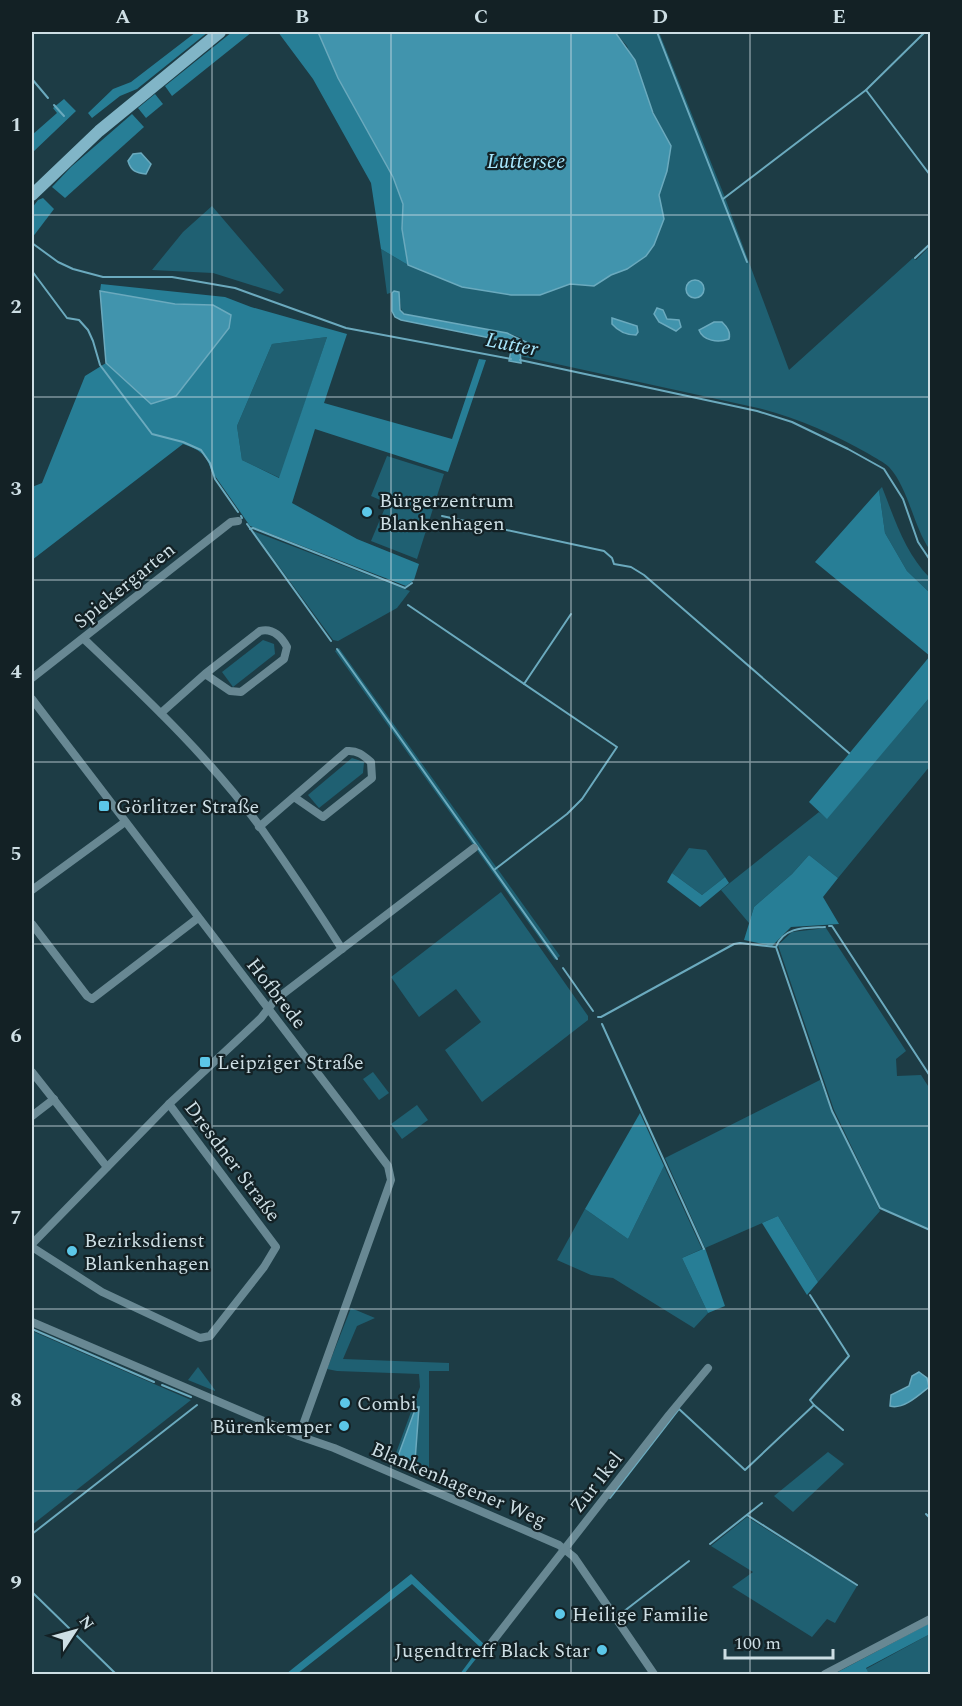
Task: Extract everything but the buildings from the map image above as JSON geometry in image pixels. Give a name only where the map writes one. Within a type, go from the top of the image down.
[{"type":"main road","points":[[32,195],[82,146],[220,32]]},
{"type":"street","name":"Spiekergarten","points":[[32,678],[120,610],[131,598],[231,522],[238,520]]},
{"type":"street","points":[[161,712],[205,674],[260,631],[275,633],[286,647],[284,658],[241,692],[230,691],[205,674]]},
{"type":"street","points":[[84,639],[161,712],[221,779],[260,827],[342,949]]},
{"type":"street","name":"Hofbrede","points":[[32,699],[388,1166],[391,1173],[299,1436]]},
{"type":"street","points":[[260,827],[346,751],[354,750],[371,762],[372,778],[323,817],[294,797]]},
{"type":"street","points":[[32,890],[125,822]]},
{"type":"street","points":[[32,1246],[169,1104],[269,1009],[275,1000],[474,848]]},
{"type":"street","points":[[32,924],[87,996],[92,999],[198,918]]},
{"type":"street","points":[[32,1072],[107,1167]]},
{"type":"street","points":[[32,1116],[54,1099]]},
{"type":"street","name":"Dresdner Straße","points":[[32,1246],[102,1293],[200,1338],[210,1336],[264,1267],[276,1247],[169,1104]]},
{"type":"street","name":"Blankenhagener Weg","points":[[32,1322],[299,1436],[334,1448],[565,1549],[574,1557],[654,1674]]},
{"type":"street","name":"Zur Ikel","points":[[489,1646],[708,1368]]},
{"type":"street","points":[[825,1674],[930,1619]]},
{"type":"shaded area","points":[[196,32],[208,32],[137,89],[120,96],[92,118],[88,113],[113,89],[131,82]]},
{"type":"shaded area","points":[[232,32],[252,32],[172,96],[165,86]]},
{"type":"shaded area","points":[[278,32],[318,32],[338,78],[393,177],[403,204],[402,229],[408,265],[381,249],[371,183],[313,79]]},
{"type":"shaded area","points":[[615,32],[659,32],[724,195],[789,370],[913,258],[916,260],[930,246],[930,550],[901,486],[889,467],[829,433],[758,408],[520,356],[522,338],[507,333],[404,314],[396,291],[387,294],[381,249],[408,265],[540,295],[570,284],[594,286],[646,256],[654,245],[664,219],[659,195],[667,171],[659,127],[627,46]]},
{"type":"shaded area","points":[[155,94],[163,104],[146,118],[138,108]]},
{"type":"shaded area","points":[[64,99],[76,111],[32,153],[32,135],[57,113],[53,108]]},
{"type":"shaded area","points":[[132,114],[144,127],[65,198],[52,187],[71,167]]},
{"type":"shaded area","points":[[43,198],[54,209],[32,238],[32,208],[38,200]]},
{"type":"shaded area","points":[[212,206],[284,290],[280,294],[213,273],[152,270],[183,232]]},
{"type":"shaded area","points":[[101,284],[225,297],[251,307],[347,334],[324,403],[452,439],[479,359],[486,360],[448,472],[315,429],[292,503],[357,539],[419,564],[414,580],[406,586],[250,526],[213,476],[209,463],[203,455],[183,444],[32,560],[32,487],[42,483],[85,376],[106,363],[151,404],[213,305],[175,304],[100,291]],"holes":[[[327,337],[279,478],[242,460],[237,426],[272,344]]]},
{"type":"shaded area","points":[[327,337],[280,478],[242,460],[237,426],[272,344]]},
{"type":"shaded area","points":[[387,456],[444,474],[417,559],[371,541],[387,503],[371,496]]},
{"type":"shaded area","points":[[882,487],[907,547],[930,578],[930,593],[907,571],[885,533],[879,490]]},
{"type":"shaded area","points":[[879,490],[885,533],[907,571],[930,593],[930,656],[815,562]]},
{"type":"shaded area","points":[[253,531],[410,591],[397,608],[338,641],[333,640]]},
{"type":"shaded area","points":[[263,640],[274,644],[275,654],[233,687],[222,672]]},
{"type":"shaded area","points":[[339,648],[560,956],[555,960],[335,651]]},
{"type":"shaded area","points":[[930,656],[930,697],[827,819],[809,802]]},
{"type":"shaded area","points":[[930,697],[930,766],[838,878],[809,855],[792,874],[754,907],[749,923],[721,890],[819,812],[827,818]]},
{"type":"shaded area","points":[[352,758],[364,762],[363,773],[319,808],[308,795]]},
{"type":"shaded area","points":[[689,848],[706,850],[725,877],[702,895],[672,873]]},
{"type":"shaded area","points":[[809,855],[838,878],[823,897],[839,924],[791,927],[772,946],[744,940],[754,907],[792,874]]},
{"type":"shaded area","points":[[672,873],[702,895],[725,877],[729,883],[700,907],[667,882]]},
{"type":"shaded area","points":[[501,892],[588,1016],[588,1020],[482,1102],[445,1050],[481,1022],[456,989],[419,1017],[391,977]]},
{"type":"shaded area","points":[[826,928],[906,1051],[896,1059],[897,1076],[921,1075],[930,1089],[930,1229],[881,1208],[834,1110],[778,945],[792,932]]},
{"type":"shaded area","points":[[373,1072],[389,1093],[379,1100],[363,1079]]},
{"type":"shaded area","points":[[820,1080],[832,1112],[880,1211],[818,1282],[778,1216],[705,1248],[665,1158]]},
{"type":"shaded area","points":[[417,1105],[428,1120],[402,1139],[391,1124]]},
{"type":"shaded area","points":[[640,1113],[664,1166],[628,1239],[585,1209]]},
{"type":"shaded area","points":[[664,1166],[702,1249],[682,1258],[708,1313],[694,1328],[613,1278],[591,1275],[557,1260],[585,1209],[628,1239]]},
{"type":"shaded area","points":[[778,1216],[818,1282],[807,1295],[762,1223]]},
{"type":"shaded area","points":[[705,1248],[725,1306],[708,1313],[682,1258]]},
{"type":"shaded area","points":[[351,1308],[375,1318],[357,1326],[343,1359],[449,1363],[449,1371],[429,1371],[429,1480],[392,1464],[420,1387],[419,1374],[327,1369]]},
{"type":"shaded area","points":[[32,1331],[191,1400],[32,1525]]},
{"type":"shaded area","points":[[198,1367],[215,1390],[215,1391],[188,1380]]},
{"type":"shaded area","points":[[828,1452],[844,1464],[793,1512],[774,1496]]},
{"type":"shaded area","points":[[747,1517],[857,1586],[835,1623],[827,1619],[812,1637],[732,1587],[753,1572],[711,1546]]},
{"type":"shaded area","points":[[411,1574],[486,1646],[464,1674],[460,1674],[480,1647],[412,1584],[297,1674],[286,1674]]},
{"type":"shaded area","points":[[930,1623],[930,1634],[866,1668],[869,1674],[834,1674]]},
{"type":"shaded area","points":[[930,1634],[930,1674],[869,1674],[866,1669]]},
{"type":"water","name":"Luttersee","points":[[318,32],[615,32],[635,60],[653,113],[671,146],[667,171],[659,195],[664,219],[654,245],[646,256],[627,269],[611,275],[594,286],[570,284],[540,295],[511,295],[462,287],[408,265],[402,229],[403,204],[393,177],[338,78]]},
{"type":"water","points":[[141,153],[151,164],[146,174],[134,171],[128,161],[133,154]]},
{"type":"water","points":[[695,280],[701,283],[704,289],[701,295],[695,298],[689,295],[686,289],[689,283]]},
{"type":"water","points":[[100,291],[175,304],[213,305],[231,315],[229,328],[176,396],[151,404],[106,363]]},
{"type":"water","points":[[394,291],[399,292],[400,310],[404,314],[507,333],[526,342],[520,349],[521,363],[509,361],[512,346],[510,342],[395,317],[392,311]]},
{"type":"water","points":[[657,308],[663,310],[667,319],[679,320],[681,327],[676,331],[659,322],[654,314]]},
{"type":"water","points":[[612,318],[637,326],[638,332],[633,335],[620,331],[612,324]]},
{"type":"water","points":[[714,322],[724,324],[729,332],[729,339],[711,340],[701,334],[699,330]]},
{"type":"water","points":[[919,1372],[927,1378],[929,1387],[905,1404],[890,1406],[891,1395],[909,1386],[912,1376]]},
{"type":"water","points":[[416,1407],[419,1407],[415,1461],[411,1464],[403,1464],[397,1459]]},
{"type":"waterway","points":[[657,32],[747,262]]},
{"type":"waterway","points":[[723,199],[866,90],[925,32]]},
{"type":"waterway","points":[[32,79],[48,98]]},
{"type":"waterway","points":[[866,90],[930,175]]},
{"type":"waterway","points":[[54,105],[64,116]]},
{"type":"waterway","name":"Lutter","points":[[32,243],[58,262],[73,269],[103,277],[172,277],[235,288],[346,328],[511,359]]},
{"type":"waterway","points":[[915,258],[930,244]]},
{"type":"waterway","points":[[32,271],[67,318],[79,320],[88,330],[100,365],[152,434],[183,442],[201,450],[210,463],[215,479],[238,512]]},
{"type":"waterway","name":"Lutter","points":[[520,360],[757,411],[792,422],[848,449],[884,469],[903,499],[918,542],[930,560]]},
{"type":"waterway","points":[[442,516],[604,551],[612,558],[614,564],[631,567],[644,575],[849,753]]},
{"type":"waterway","points":[[247,524],[331,641]]},
{"type":"waterway","points":[[250,529],[253,528],[405,588],[412,583]]},
{"type":"waterway","points":[[408,605],[617,747],[582,799],[567,814],[494,870]]},
{"type":"waterway","points":[[524,684],[571,614]]},
{"type":"waterway","points":[[337,649],[557,959]]},
{"type":"waterway","points":[[829,926],[832,926],[930,1076]]},
{"type":"waterway","points":[[825,927],[803,928],[790,932],[784,935],[776,947],[832,1111],[880,1208],[930,1230]]},
{"type":"waterway","points":[[598,1017],[734,944],[776,947]]},
{"type":"waterway","points":[[563,968],[593,1011]]},
{"type":"waterway","points":[[602,1024],[704,1249]]},
{"type":"waterway","points":[[810,1295],[849,1356],[810,1400],[814,1405]]},
{"type":"waterway","points":[[32,1329],[154,1382]]},
{"type":"waterway","points":[[162,1385],[191,1397]]},
{"type":"waterway","points":[[32,1534],[197,1405]]},
{"type":"waterway","points":[[610,1498],[679,1409],[745,1470],[814,1405],[843,1430]]},
{"type":"waterway","points":[[710,1544],[762,1503]]},
{"type":"waterway","points":[[926,1514],[930,1518]]},
{"type":"waterway","points":[[747,1515],[857,1585]]},
{"type":"waterway","points":[[623,1612],[689,1561]]},
{"type":"waterway","points":[[32,1592],[116,1674]]},
{"type":"place","name":"Bürgerzentrum Blankenhagen","points":[[367,512]]},
{"type":"place","name":"Görlitzer Straße","points":[[104,806]]},
{"type":"place","name":"Leipziger Straße","points":[[205,1062]]},
{"type":"place","name":"Bezirksdienst Blankenhagen","points":[[72,1251]]},
{"type":"place","name":"Combi","points":[[345,1403]]},
{"type":"place","name":"Bürenkemper","points":[[344,1426]]},
{"type":"place","name":"Heilige Familie","points":[[560,1614]]},
{"type":"place","name":"Jugendtreff Black Star","points":[[602,1650]]}]
